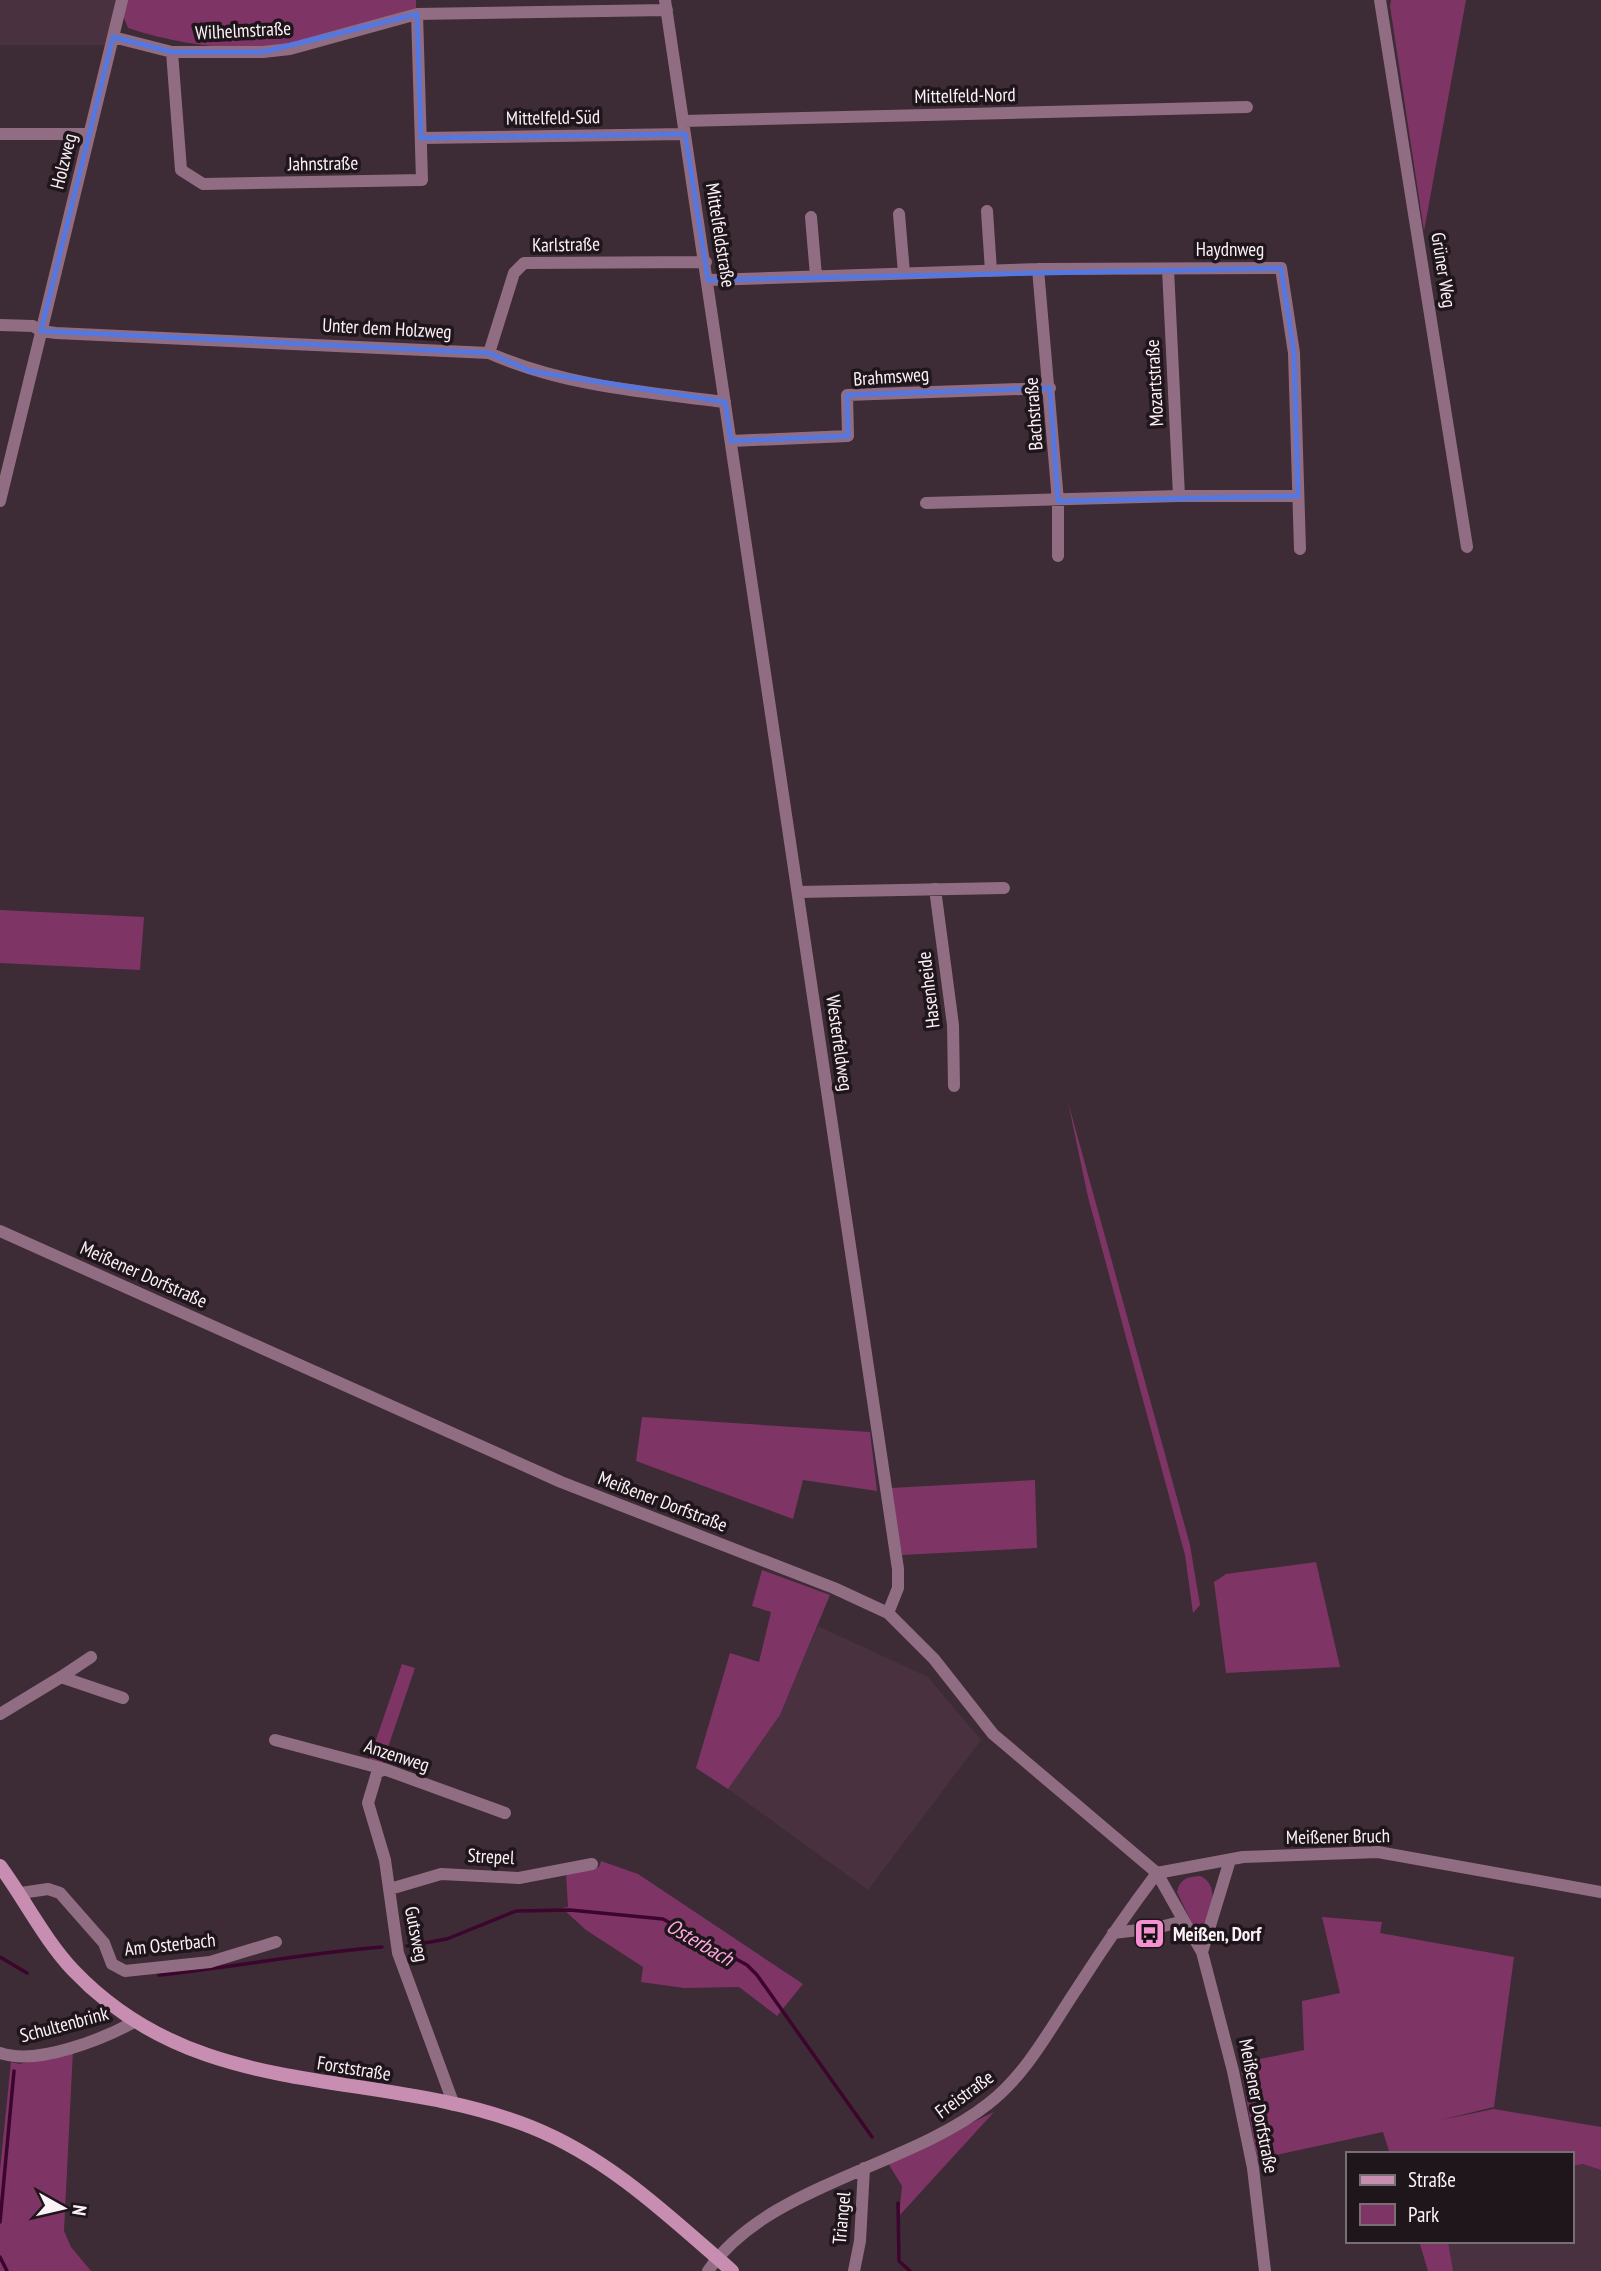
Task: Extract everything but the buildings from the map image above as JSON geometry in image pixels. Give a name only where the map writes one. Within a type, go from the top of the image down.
[{"type":"street","name":"Holzweg","points":[[41,331],[121,0]]},
{"type":"street","name":"Grüner Weg","points":[[1380,0],[1467,547]]},
{"type":"street","name":"Wilhelmstraße","points":[[113,37],[172,52],[290,49],[417,14],[666,5]]},
{"type":"street","name":"Mittelfeldstraße","points":[[666,5],[737,477]]},
{"type":"street","name":"Jahnstraße","points":[[172,52],[181,170],[204,184],[422,180],[417,14]]},
{"type":"street","name":"Mittelfeld-Nord","points":[[684,127],[1247,107]]},
{"type":"street","name":"Mittelfeld-Süd","points":[[422,138],[684,127]]},
{"type":"street","points":[[0,134],[89,134]]},
{"type":"street","points":[[987,211],[991,271]]},
{"type":"street","points":[[899,214],[904,273]]},
{"type":"street","points":[[811,217],[816,276]]},
{"type":"street","name":"Karlstraße","points":[[489,353],[514,273],[524,263],[706,262]]},
{"type":"street","name":"Mozartstraße","points":[[1168,268],[1179,496]]},
{"type":"street","name":"Haydnweg","points":[[708,280],[1038,269],[1281,268],[1294,353],[1300,549]]},
{"type":"street","name":"Bachstraße","points":[[1038,269],[1058,501],[1058,556]]},
{"type":"street","name":"Unter dem Holzweg","points":[[0,325],[33,326],[41,331],[489,353],[530,371],[601,387],[724,402]]},
{"type":"street","points":[[0,501],[41,331]]},
{"type":"street","name":"Brahmsweg","points":[[731,441],[848,436],[847,395],[1050,388]]},
{"type":"street","name":"Westerfeldweg","points":[[737,477],[898,1569],[898,1587],[888,1613]]},
{"type":"street","points":[[926,503],[1179,496],[1298,496]]},
{"type":"street","points":[[798,892],[1004,888]]},
{"type":"street","name":"Hasenheide","points":[[935,889],[952,1016],[954,1086]]},
{"type":"street","name":"Meißener Dorfstraße","points":[[0,1231],[561,1482],[834,1588],[888,1613],[934,1659],[993,1734],[1157,1873],[1202,1952],[1246,2124],[1265,2271]]},
{"type":"street","points":[[0,1714],[91,1657]]},
{"type":"street","points":[[61,1677],[123,1698]]},
{"type":"street","name":"Anzenweg","points":[[275,1740],[384,1769],[505,1812]]},
{"type":"street","name":"Gutsweg","points":[[384,1769],[377,1773],[368,1803],[390,1889],[398,1953],[454,2105]]},
{"type":"street","name":"Meißener Bruch","points":[[1157,1873],[1230,1860],[1378,1852],[1601,1892]]},
{"type":"street","points":[[1202,1952],[1230,1860]]},
{"type":"street","name":"Strepel","points":[[390,1889],[441,1874],[519,1878],[592,1864]]},
{"type":"street","name":"Forststraße","points":[[0,1866],[46,1936],[73,1970],[136,2021],[211,2057],[260,2072],[454,2105],[529,2126],[589,2154],[732,2271]]},
{"type":"street","name":"Freistraße","points":[[717,2258],[758,2222],[864,2168],[941,2134],[991,2102],[1015,2079],[1037,2050],[1112,1933],[1157,1873]]},
{"type":"street","name":"Am Osterbach","points":[[20,1893],[48,1889],[61,1893],[104,1943],[112,1964],[125,1971],[210,1962],[276,1942]]},
{"type":"street","points":[[1112,1933],[1156,1928],[1184,1921]]},
{"type":"street","name":"Schultenbrink","points":[[0,2053],[12,2057],[34,2056],[105,2036],[136,2021]]},
{"type":"street","name":"Triangel","points":[[854,2271],[860,2241],[864,2168]]},
{"type":"street","points":[[708,2271],[717,2258]]},
{"type":"highlighted area","points":[[417,14],[421,138],[685,134],[708,280],[1281,268],[1294,353],[1298,496],[1058,501],[1050,388],[847,395],[848,436],[731,441],[725,402],[530,371],[489,353],[41,331],[113,37],[172,52],[263,52]]},
{"type":"shaded area","points":[[0,0],[117,0],[107,45],[0,45]]},
{"type":"shaded area","points":[[818,1626],[928,1677],[981,1740],[868,1890],[728,1789],[780,1715]]},
{"type":"shaded area","points":[[1583,2164],[1601,2170],[1601,2271],[1453,2271],[1448,2243],[1573,2243],[1573,2166]]},
{"type":"green space","points":[[117,0],[416,0],[416,8],[319,38],[287,45],[248,48],[186,43],[128,28]]},
{"type":"green space","points":[[1391,0],[1466,0],[1424,231],[1390,6]]},
{"type":"green space","points":[[0,910],[144,917],[140,970],[0,963]]},
{"type":"green space","points":[[1068,1102],[1190,1545],[1200,1605],[1193,1613],[1185,1555],[1088,1197]]},
{"type":"green space","points":[[642,1417],[870,1432],[877,1491],[803,1480],[793,1519],[636,1461]]},
{"type":"green space","points":[[1035,1480],[1037,1548],[902,1555],[891,1488]]},
{"type":"green space","points":[[1316,1562],[1340,1667],[1226,1673],[1214,1582],[1226,1574]]},
{"type":"green space","points":[[762,1570],[830,1595],[780,1715],[728,1789],[696,1768],[730,1653],[759,1662],[771,1612],[752,1606]]},
{"type":"green space","points":[[402,1664],[415,1668],[382,1765],[369,1760]]},
{"type":"green space","points":[[601,1861],[638,1874],[803,1984],[777,2016],[739,1987],[684,1988],[641,1982],[643,1967],[586,1930],[562,1908],[568,1907],[566,1873],[599,1867]]},
{"type":"green space","points":[[1200,1876],[1211,1886],[1212,1902],[1208,1918],[1200,1931],[1195,1930],[1177,1892],[1185,1880]]},
{"type":"green space","points":[[1322,1917],[1382,1922],[1380,1933],[1514,1957],[1494,2107],[1440,2120],[1494,2109],[1601,2127],[1601,2170],[1583,2164],[1573,2166],[1573,2152],[1389,2152],[1383,2132],[1257,2159],[1240,2063],[1304,2050],[1302,2001],[1340,1993]]},
{"type":"green space","points":[[73,2050],[64,2231],[71,2247],[91,2271],[0,2271],[0,2170],[11,2062],[20,2064]]},
{"type":"green space","points":[[994,2112],[899,2216],[902,2186],[888,2163]]},
{"type":"green space","points":[[1420,2243],[1448,2243],[1453,2271],[1428,2271]]},
{"type":"waterway","name":"Osterbach","points":[[407,1946],[447,1939],[516,1911],[570,1910],[663,1919],[747,1965],[757,1975],[872,2137]]},
{"type":"waterway","name":"Osterbach","points":[[159,1975],[382,1947]]},
{"type":"waterway","name":"Osterbach","points":[[0,1957],[27,1973]]},
{"type":"waterway","points":[[0,2222],[14,2071]]},
{"type":"waterway","name":"Osterbach","points":[[898,2203],[899,2261],[910,2271]]},
{"type":"waterway","points":[[0,2257],[7,2271]]},
{"type":"place","name":"Meißen, Dorf","points":[[1150,1934]]}]
